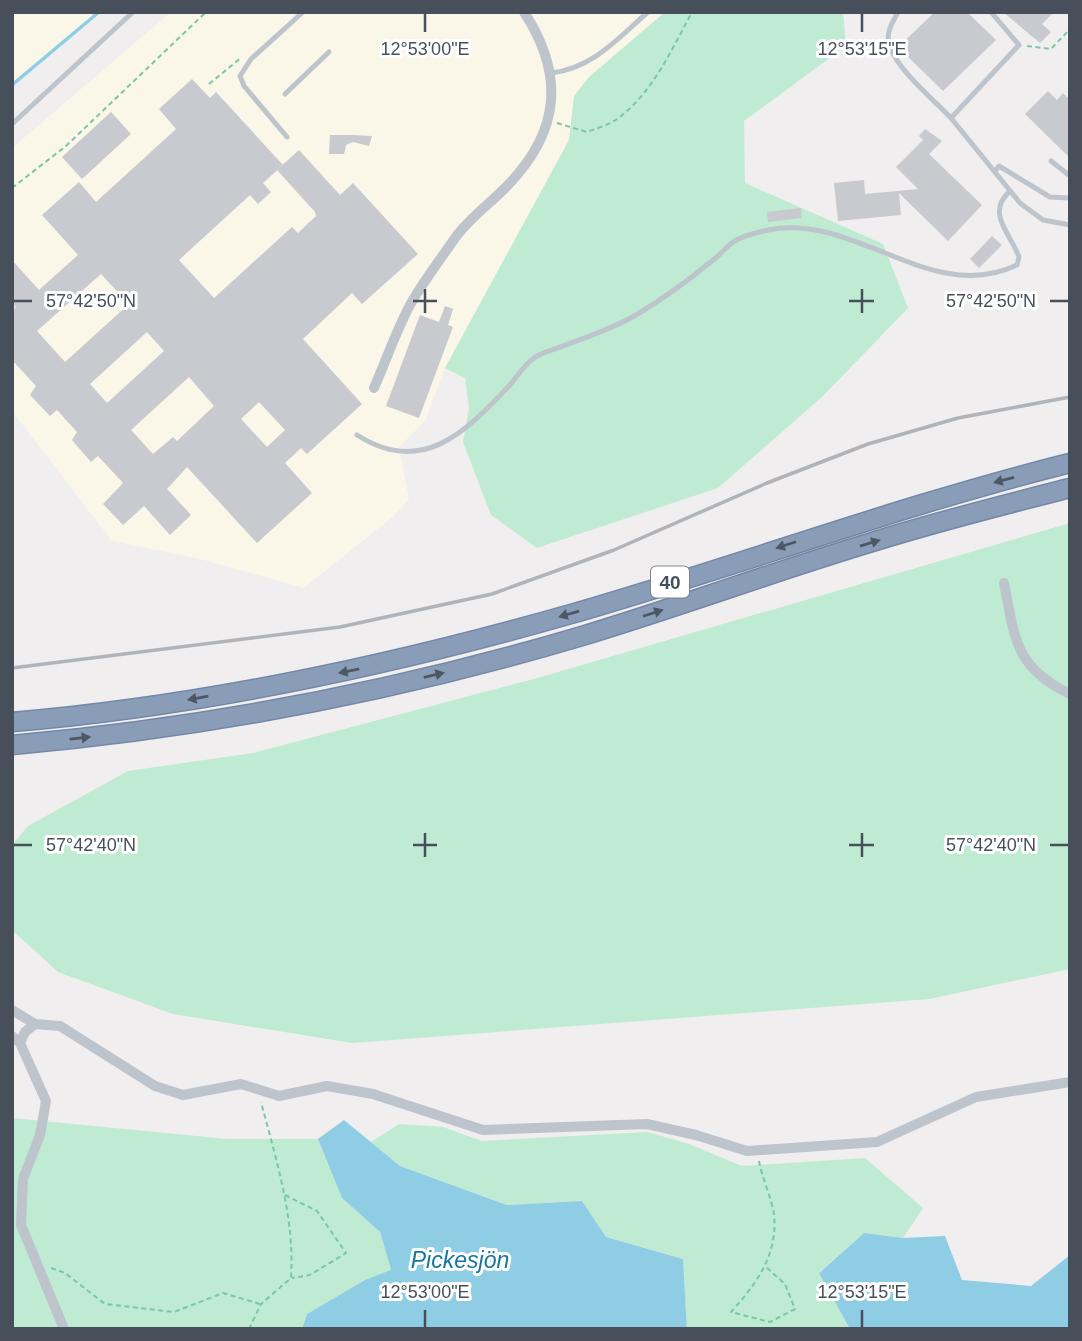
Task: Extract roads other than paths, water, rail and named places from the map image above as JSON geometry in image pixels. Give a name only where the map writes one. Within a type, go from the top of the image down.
[{"type":"highway","name":"40","points":[[12,722],[177,702],[351,671],[445,648],[574,613],[860,521],[1070,463]]},
{"type":"highway","name":"40","points":[[12,745],[196,723],[355,693],[465,668],[581,636],[869,542],[1070,488]]},
{"type":"street","points":[[374,388],[410,305],[457,235],[510,183],[534,151],[551,121],[551,73],[545,50],[524,12]]},
{"type":"street","points":[[1004,583],[1016,642],[1026,661],[1044,682],[1070,694]]},
{"type":"street","points":[[12,1010],[35,1024],[60,1026],[155,1086],[183,1094],[241,1084],[279,1097],[327,1086],[361,1091],[483,1130],[647,1125],[755,1151],[877,1142],[976,1097],[1070,1082]]},
{"type":"street","points":[[35,1024],[16,1040],[46,1101],[40,1135],[23,1179],[21,1225],[64,1329]]},
{"type":"lane","points":[[12,124],[133,12]]},
{"type":"lane","points":[[287,137],[244,86],[240,76],[251,59],[303,12]]},
{"type":"lane","points":[[551,73],[572,70],[591,61],[648,12]]},
{"type":"lane","points":[[898,12],[889,29],[888,43],[899,63],[951,118],[1020,203],[1043,220],[1070,225]]},
{"type":"lane","points":[[951,118],[1019,45],[991,12]]},
{"type":"lane","points":[[285,94],[329,52]]},
{"type":"lane","points":[[1051,162],[1070,176]]},
{"type":"lane","points":[[995,171],[999,166],[1050,197],[1070,198]]},
{"type":"lane","points":[[356,435],[373,445],[402,454],[429,450],[477,415],[534,357],[634,316],[677,288],[733,242],[751,234],[777,228],[814,228],[844,235],[932,271],[979,274],[1007,270],[1017,265],[1019,257],[999,222],[998,212],[1004,197],[1010,191]]},
{"type":"water","name":"Pickesjön","points":[[344,1120],[400,1166],[507,1205],[582,1201],[606,1237],[683,1259],[687,1329],[302,1329],[307,1314],[365,1280],[391,1270],[380,1232],[342,1198],[318,1139]]},
{"type":"water","points":[[864,1233],[903,1238],[945,1236],[962,1280],[1031,1286],[1070,1255],[1070,1329],[850,1329],[819,1273]]},
{"type":"waterway","points":[[12,85],[99,12]]},
{"type":"railway","points":[[12,668],[340,627],[492,594],[614,550],[767,483],[868,444],[958,418],[1070,397]]}]
